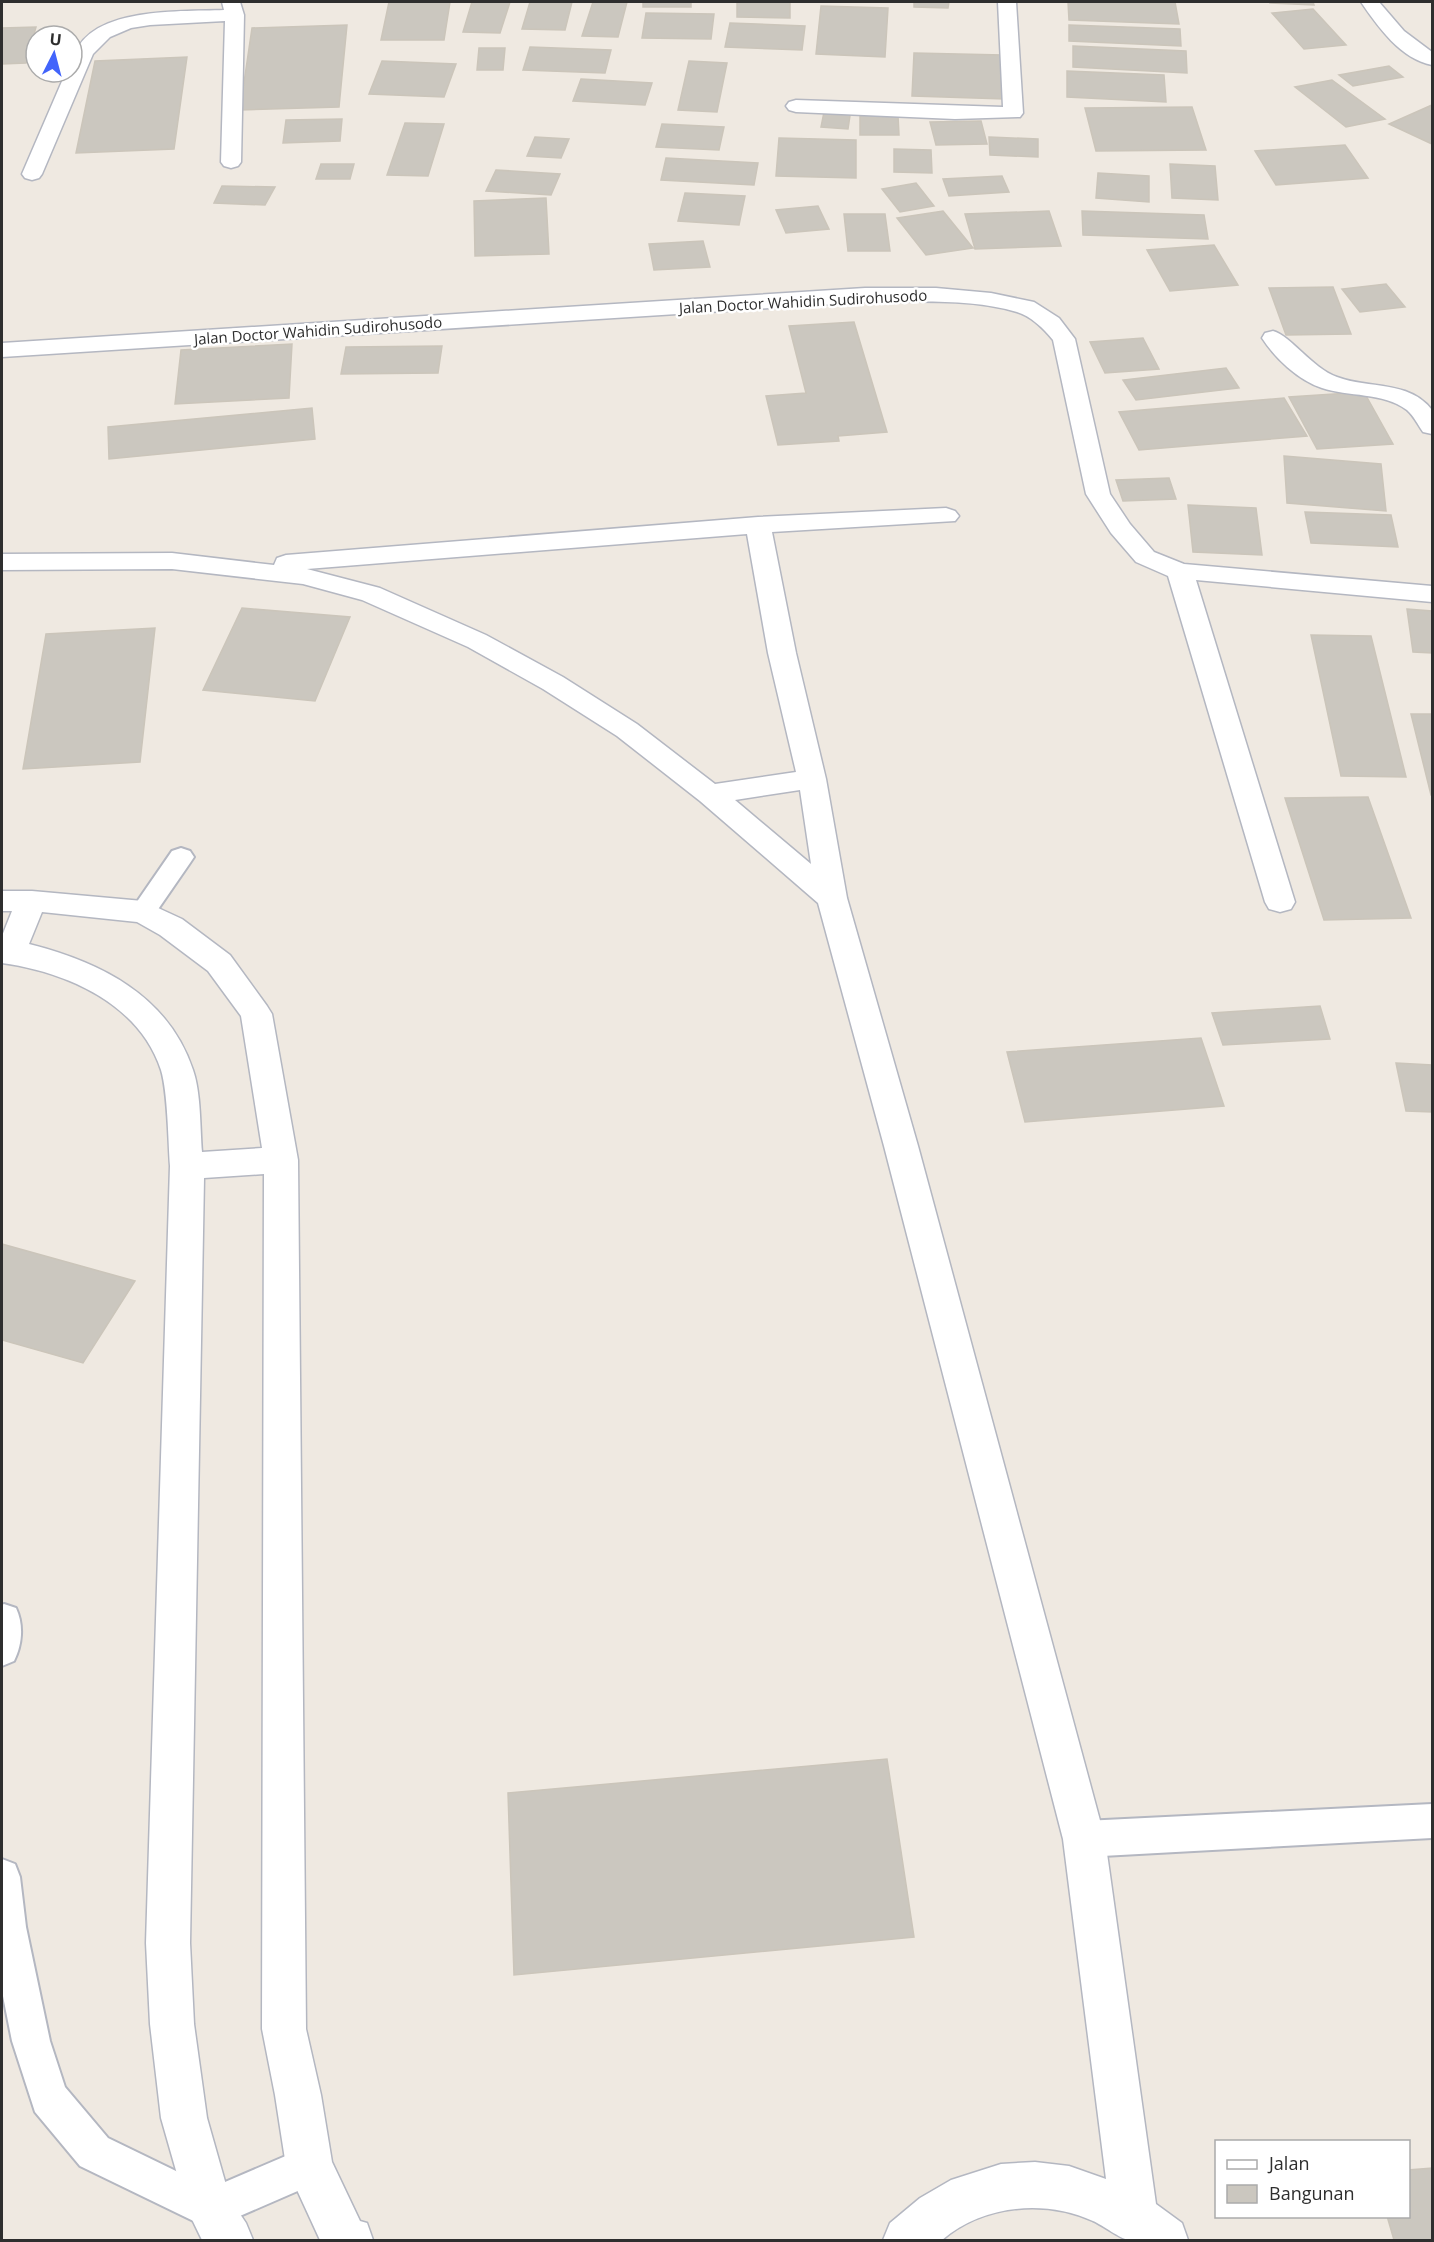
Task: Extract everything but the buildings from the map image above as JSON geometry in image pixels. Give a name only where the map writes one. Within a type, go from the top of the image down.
[{"type":"street","points":[[796,106],[955,113],[1013,113],[1007,2]]},
{"type":"street","points":[[1370,2],[1385,24],[1420,53],[1432,59]]},
{"type":"street","points":[[32,174],[84,52],[102,33],[126,23],[233,8],[231,162]]},
{"type":"street","name":"Jalan Doctor Wahidin Sudirohusodo","points":[[2,350],[865,295],[936,295],[991,300],[1026,307],[1051,323],[1064,339],[1098,494],[1120,528],[1145,557],[1180,571],[1432,594]]},
{"type":"street","points":[[1273,338],[1296,363],[1314,375],[1329,383],[1403,399],[1417,406],[1432,427]]},
{"type":"street","points":[[235,567],[758,525],[946,516]]},
{"type":"street","points":[[758,525],[782,653],[812,779],[832,898],[901,1146],[1084,1839],[1149,2228]]},
{"type":"street","points":[[2,562],[172,561],[304,576],[371,594],[477,641],[553,682],[627,730],[711,794],[832,898]]},
{"type":"street","points":[[1180,571],[1280,902]]},
{"type":"street","points":[[711,794],[812,779]]},
{"type":"street","points":[[220,2225],[184,2118],[172,2024],[168,1942],[187,1166],[178,1071],[165,1038],[139,1010],[98,979],[59,963],[6,952],[17,901],[143,912],[171,927],[219,963],[255,1014],[281,1160],[284,2029],[298,2095],[309,2166],[344,2238],[350,2241]]},
{"type":"street","points":[[187,1166],[281,1160]]},
{"type":"street","points":[[907,2241],[939,2212],[957,2202],[995,2188],[1013,2185],[1034,2184],[1095,2196],[1149,2228]]},
{"type":"lane","points":[[143,912],[181,857]]},
{"type":"lane","points":[[1084,1839],[1432,1821]]},
{"type":"lane","points":[[2,1877],[7,1927],[31,2042],[49,2098],[94,2152],[220,2225],[309,2166]]}]
